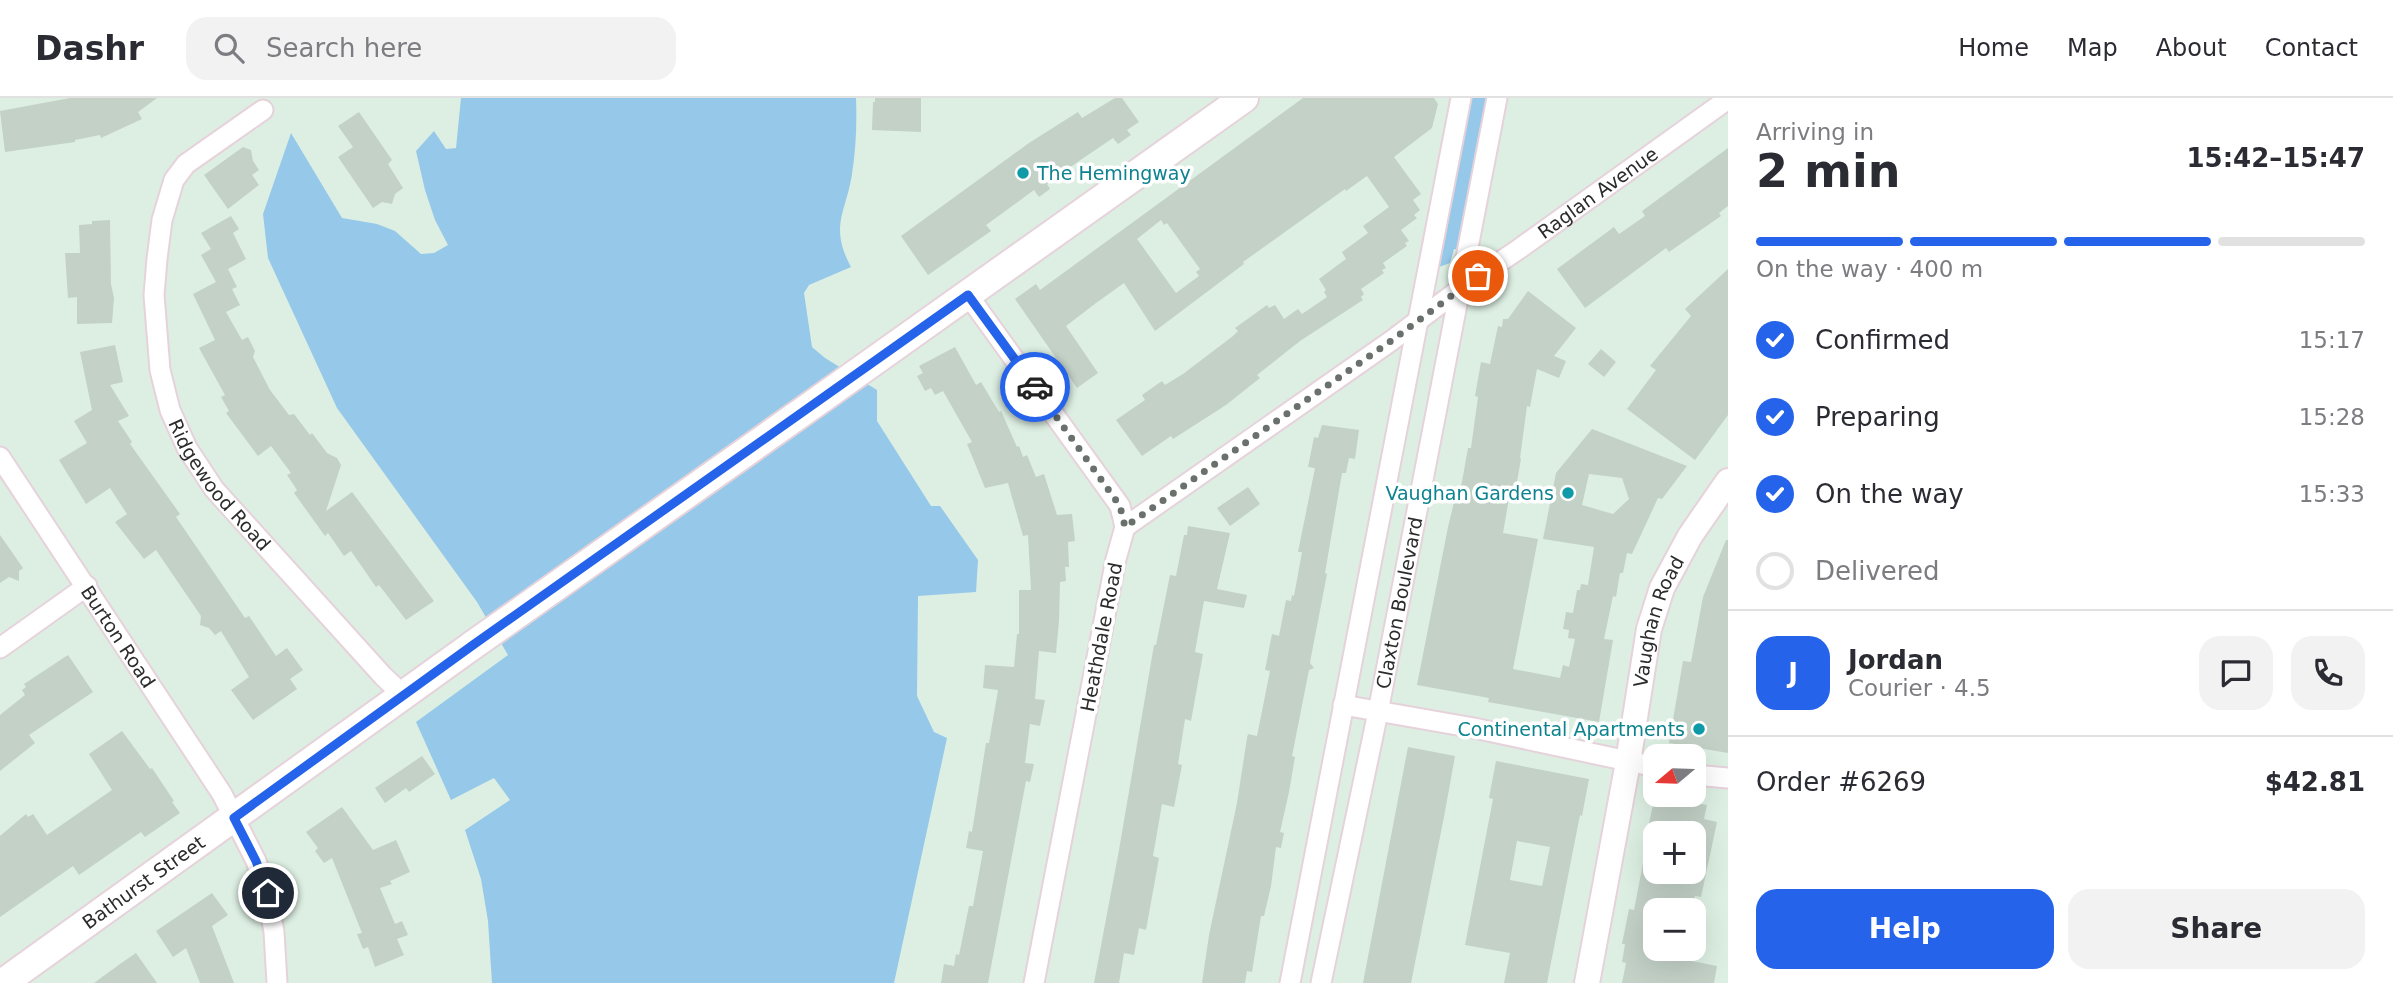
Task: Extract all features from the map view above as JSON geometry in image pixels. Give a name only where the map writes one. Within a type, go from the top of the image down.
[{"type":"main road","name":"Bathurst Street","points":[[3,983],[473,645],[1244,98]]},
{"type":"street","name":"Claxton Boulevard","points":[[1290,983],[1461,98]]},
{"type":"street","name":"Claxton Boulevard","points":[[1321,983],[1378,712],[1497,98]]},
{"type":"street","name":"Raglan Avenue","points":[[1125,527],[1159,506],[1728,99]]},
{"type":"street","name":"Ridgewood Road","points":[[263,110],[179,170],[162,220],[154,295],[160,370],[170,410],[187,448],[214,489],[383,676],[404,695]]},
{"type":"street","points":[[968,295],[1120,506],[1125,527]]},
{"type":"street","name":"Burton Road","points":[[0,457],[222,794],[256,861],[268,893],[277,983]]},
{"type":"street","name":"Vaughan Road","points":[[1587,983],[1628,762],[1649,629],[1662,588],[1690,536],[1728,481]]},
{"type":"street","name":"Heathdale Road","points":[[1034,983],[1116,559],[1125,527]]},
{"type":"street","points":[[0,648],[87,586]]},
{"type":"street","points":[[1343,705],[1474,728],[1643,765]]},
{"type":"street","points":[[1706,776],[1728,778]]},
{"type":"shaded area","points":[[461,98],[856,98],[853,164],[840,230],[844,253],[851,267],[809,285],[804,293],[812,347],[877,390],[877,421],[931,506],[940,506],[978,560],[976,592],[918,596],[917,696],[934,732],[947,738],[894,983],[492,983],[488,921],[481,879],[465,830],[510,800],[494,778],[451,800],[416,722],[508,655],[477,602],[337,408],[268,258],[263,214],[291,133],[342,218],[377,224],[395,231],[421,254],[434,253],[448,245],[435,220],[416,151],[434,131],[446,149],[456,148]]},
{"type":"shaded area","points":[[1472,98],[1488,98],[1459,250],[1454,249],[1450,263],[1439,267]]},
{"type":"building","points":[[70,98],[157,98],[138,112],[142,119],[101,138],[100,135],[75,142],[5,152],[0,111]]},
{"type":"building","points":[[875,98],[921,98],[921,132],[872,130]]},
{"type":"building","points":[[1115,98],[1122,98],[1139,122],[1127,130],[1131,135],[1118,144],[1113,138],[1047,184],[1050,189],[1039,197],[1034,190],[986,225],[991,231],[928,275],[901,236],[1029,143],[1078,112],[1082,118]]},
{"type":"building","points":[[1303,98],[1434,98],[1438,104],[1432,128],[1394,157],[1421,194],[1413,200],[1420,210],[1414,215],[1417,218],[1401,230],[1409,241],[1405,243],[1407,246],[1383,263],[1386,268],[1382,270],[1384,273],[1361,289],[1363,300],[1300,341],[1257,375],[1260,378],[1226,405],[1142,456],[1116,420],[1145,400],[1142,395],[1162,381],[1165,385],[1183,374],[1233,336],[1238,331],[1235,328],[1267,305],[1269,308],[1275,305],[1284,319],[1298,309],[1302,314],[1327,297],[1319,279],[1346,259],[1342,252],[1368,233],[1363,226],[1389,207],[1367,176],[1243,262],[1244,264],[1155,331],[1124,283],[1066,326],[1098,373],[1077,388],[1015,299],[1036,284],[1040,290]],"holes":[[[1161,220],[1164,225],[1167,223],[1200,269],[1196,272],[1199,276],[1176,293],[1137,239]]]},
{"type":"building","points":[[359,112],[392,160],[388,164],[403,188],[395,194],[392,204],[382,202],[373,208],[338,157],[353,147],[338,126]]},
{"type":"building","points":[[243,147],[251,150],[253,161],[259,170],[252,175],[259,185],[228,209],[204,175]]},
{"type":"building","points":[[1728,148],[1728,206],[1719,213],[1721,216],[1669,252],[1666,248],[1585,308],[1557,269],[1614,227],[1619,234],[1645,216],[1642,211]]},
{"type":"building","points":[[231,216],[239,229],[233,233],[246,259],[228,269],[237,287],[232,289],[240,305],[226,312],[242,340],[248,337],[255,351],[253,357],[270,390],[289,415],[294,414],[310,435],[312,433],[327,453],[337,458],[341,465],[326,511],[352,492],[434,601],[406,620],[379,585],[376,587],[351,551],[344,556],[328,533],[325,536],[294,493],[297,490],[287,475],[291,473],[271,446],[258,456],[226,413],[229,411],[221,397],[225,395],[199,348],[215,340],[193,294],[216,282],[201,255],[211,249],[201,233]]},
{"type":"building","points":[[110,220],[111,284],[114,298],[112,323],[77,324],[77,297],[68,298],[65,253],[80,253],[79,225]]},
{"type":"building","points":[[1728,269],[1728,415],[1695,460],[1627,409],[1656,370],[1650,366],[1691,316],[1685,309]]},
{"type":"building","points":[[1528,291],[1576,328],[1554,356],[1566,361],[1559,378],[1537,369],[1530,407],[1527,406],[1515,493],[1510,492],[1503,533],[1538,539],[1513,669],[1560,678],[1563,665],[1569,667],[1575,639],[1568,638],[1569,630],[1563,629],[1566,612],[1573,613],[1577,590],[1580,590],[1581,584],[1588,585],[1594,547],[1543,539],[1556,473],[1592,429],[1687,466],[1662,499],[1658,498],[1632,554],[1627,553],[1623,573],[1620,573],[1604,639],[1613,640],[1599,722],[1488,702],[1489,698],[1417,685],[1448,527],[1458,486],[1461,487],[1468,448],[1471,448],[1481,362],[1490,364],[1498,326],[1502,327],[1503,319],[1508,319]],"holes":[[[1589,474],[1622,478],[1629,499],[1613,514],[1582,505]]]},
{"type":"building","points":[[115,345],[123,382],[110,385],[129,416],[118,421],[132,442],[130,444],[180,514],[176,517],[245,618],[249,616],[276,656],[287,648],[303,670],[290,679],[297,689],[253,720],[231,690],[249,677],[221,631],[215,635],[209,628],[200,625],[201,616],[156,550],[144,559],[115,522],[127,514],[110,488],[86,504],[59,460],[87,443],[74,421],[92,410],[80,352]]},
{"type":"building","points":[[955,347],[976,385],[981,382],[999,412],[1001,411],[1017,447],[1019,446],[1023,457],[1027,455],[1036,477],[1044,474],[1057,515],[1072,514],[1075,541],[1068,542],[1069,567],[1065,567],[1066,581],[1060,582],[1056,653],[1039,651],[1035,699],[1045,700],[1040,726],[1030,724],[1025,763],[1034,764],[1030,782],[1026,781],[988,983],[941,983],[944,964],[954,966],[956,954],[959,955],[969,906],[973,906],[983,851],[966,848],[969,831],[972,832],[986,743],[989,743],[998,690],[983,688],[985,665],[1014,667],[1019,634],[1019,590],[1031,590],[1028,535],[1023,536],[1008,483],[985,488],[967,444],[972,442],[943,391],[935,395],[931,388],[925,391],[917,376],[923,373],[919,366]]},
{"type":"building","points":[[1601,349],[1616,362],[1604,377],[1588,364]]},
{"type":"building","points":[[1322,425],[1359,430],[1355,459],[1349,458],[1346,473],[1342,473],[1310,663],[1314,668],[1309,670],[1292,756],[1295,757],[1280,832],[1284,833],[1281,848],[1276,847],[1271,886],[1264,916],[1261,916],[1252,972],[1247,971],[1245,983],[1202,983],[1247,738],[1248,734],[1257,736],[1270,671],[1265,670],[1272,634],[1279,636],[1286,600],[1291,601],[1292,595],[1294,596],[1302,552],[1298,552],[1315,468],[1308,467],[1314,437],[1318,438]]},
{"type":"building","points":[[1248,487],[1260,504],[1230,526],[1217,508]]},
{"type":"building","points":[[1188,526],[1230,533],[1217,589],[1247,595],[1244,608],[1204,601],[1195,652],[1203,654],[1191,721],[1185,719],[1178,764],[1182,765],[1174,807],[1162,804],[1153,856],[1159,858],[1146,930],[1139,928],[1134,955],[1124,953],[1119,983],[1094,983],[1154,645],[1170,575],[1176,576]]},
{"type":"building","points":[[0,535],[23,568],[19,571],[19,581],[9,577],[0,583]]},
{"type":"building","points":[[1728,540],[1728,753],[1706,749],[1706,744],[1669,743],[1683,661],[1691,662],[1703,597]]},
{"type":"building","points":[[68,655],[93,692],[29,735],[35,743],[0,771],[0,715],[25,695],[22,690],[26,687],[24,684]]},
{"type":"building","points":[[122,731],[150,769],[152,768],[180,813],[145,837],[141,832],[79,875],[73,866],[0,917],[0,836],[26,814],[28,817],[33,814],[47,835],[112,790],[89,754]]},
{"type":"building","points":[[1408,747],[1455,756],[1444,817],[1411,983],[1363,983]]},
{"type":"building","points":[[422,756],[435,774],[409,792],[406,788],[385,803],[375,788]]},
{"type":"building","points":[[1496,761],[1589,779],[1547,983],[1504,983],[1510,953],[1465,945],[1493,799],[1489,798]],"holes":[[[1517,841],[1550,847],[1542,886],[1510,880]]]},
{"type":"building","points":[[1707,805],[1704,819],[1717,822],[1706,874],[1706,821],[1650,821],[1652,807]]},
{"type":"building","points":[[342,807],[373,850],[396,840],[410,872],[390,881],[392,884],[380,888],[395,924],[402,921],[408,935],[397,939],[404,955],[375,967],[368,947],[363,949],[357,934],[362,933],[332,858],[324,863],[315,851],[318,848],[306,832]]},
{"type":"building","points":[[1643,863],[1643,884],[1704,884],[1701,897],[1643,898],[1643,961],[1692,961],[1717,966],[1714,983],[1622,983],[1626,963],[1622,962],[1625,944],[1622,944],[1629,909],[1634,910]]},
{"type":"building","points":[[212,893],[228,915],[212,926],[234,983],[200,983],[186,948],[173,957],[156,931]]},
{"type":"building","points":[[136,953],[157,983],[94,983],[120,964]]},
{"type":"way so far","points":[[1035,387],[1120,506],[1125,527],[1159,506],[1478,276]]},
{"type":"place","name":"The Hemingway","points":[[1023,173]]},
{"type":"place","name":"Vaughan Gardens","points":[[1568,493]]},
{"type":"place","name":"Continental Apartments","points":[[1699,729]]},
{"type":"route","points":[[268,893],[256,861],[234,818],[473,645],[968,295],[1035,387]]}]
